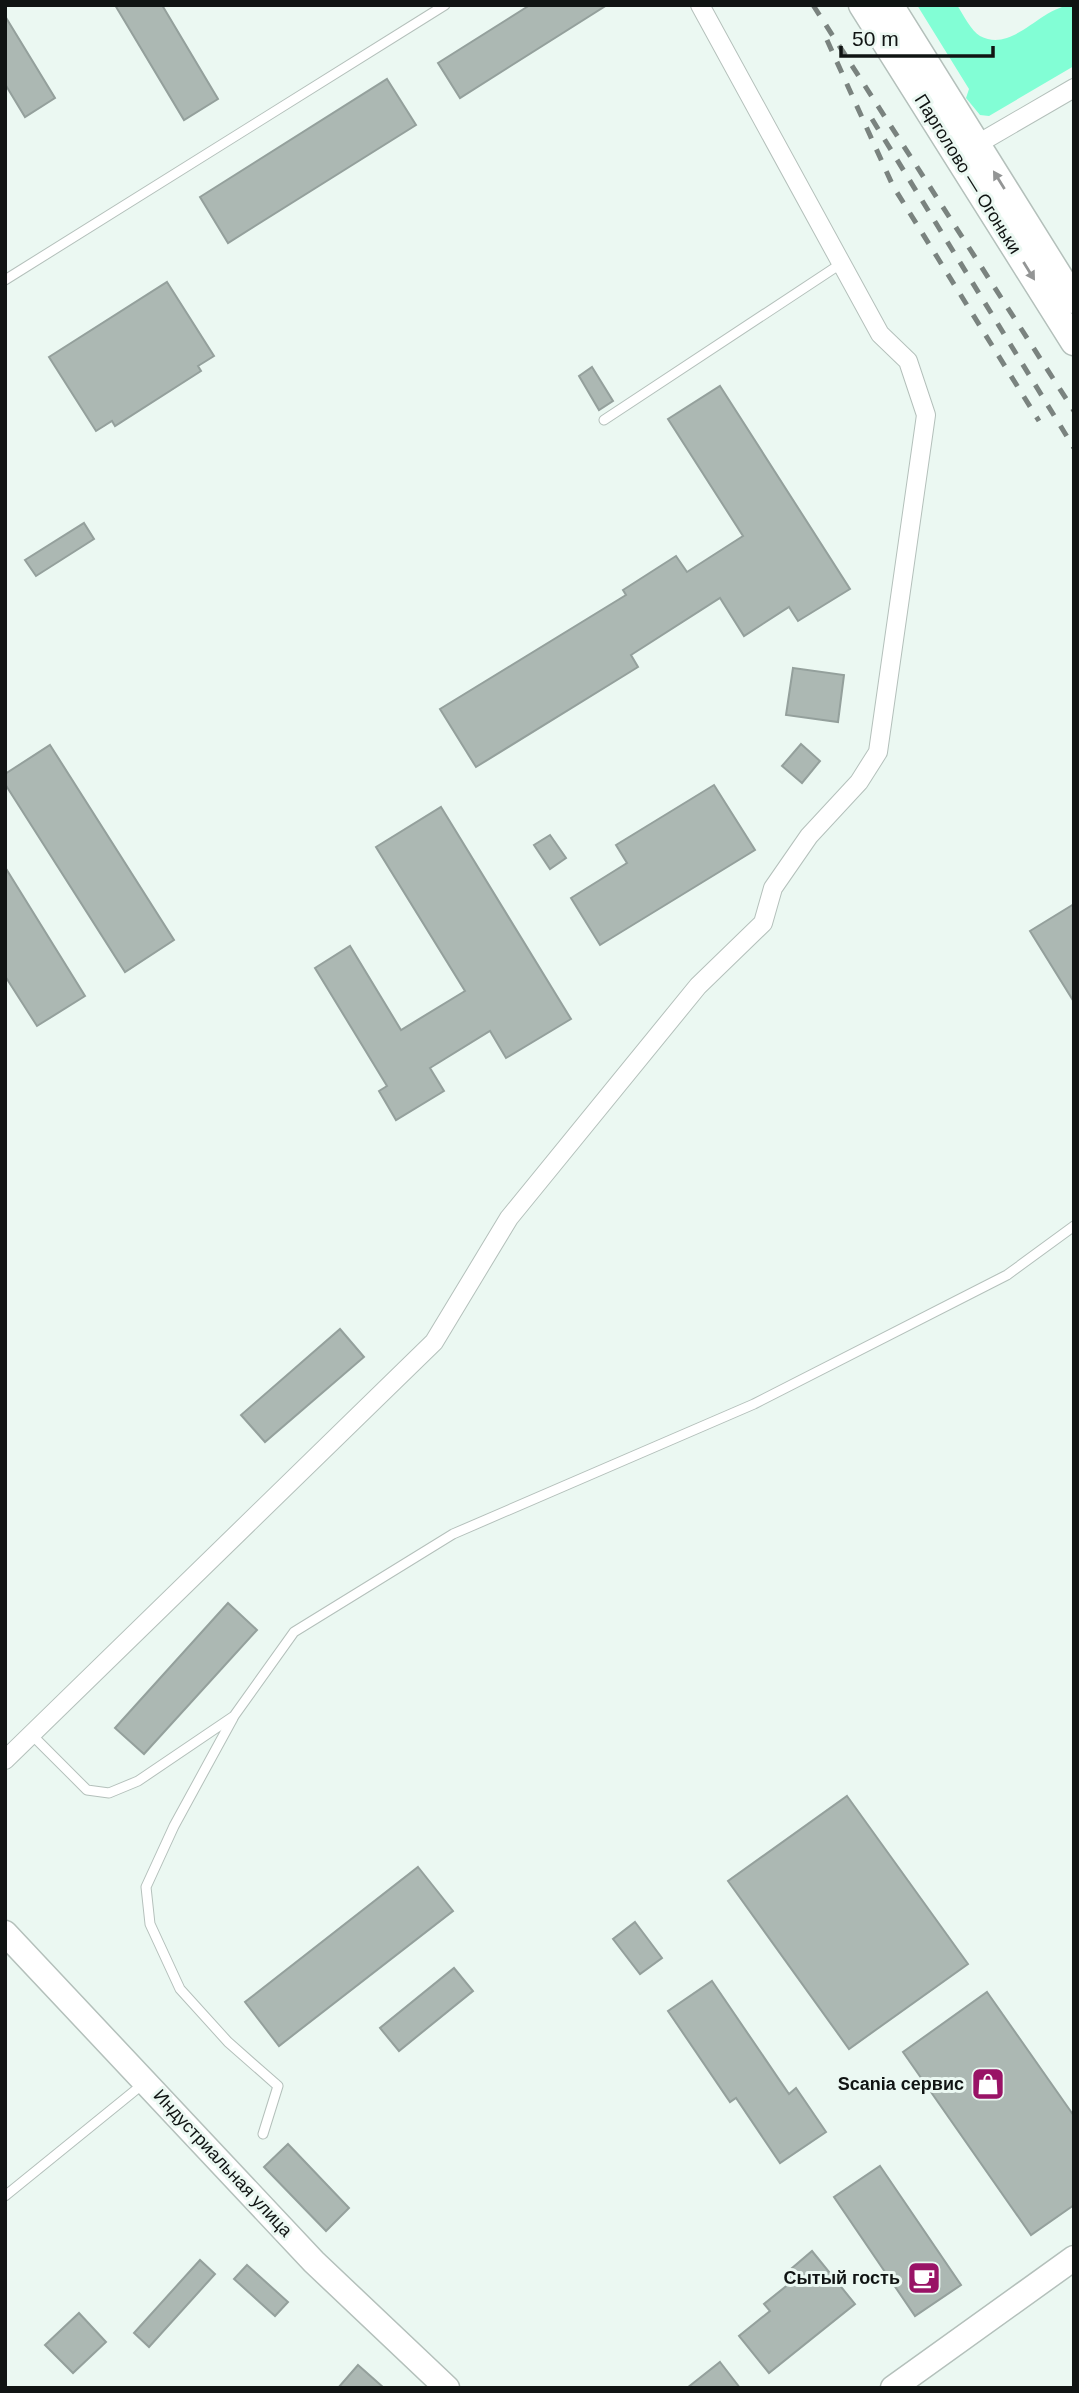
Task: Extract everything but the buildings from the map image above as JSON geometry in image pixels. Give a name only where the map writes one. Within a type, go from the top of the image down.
[{"type":"main road","name":"Парголово — Огоньки","points":[[862,5],[1074,300]]},
{"type":"main road","name":"Парголово — Огоньки","points":[[890,5],[967,151],[1074,342]]},
{"type":"street","points":[[5,1760],[434,1342],[509,1218],[698,986],[763,923],[773,887],[809,836],[859,782],[878,752],[926,415],[908,361],[880,334],[700,5]]},
{"type":"street","points":[[967,151],[1074,88]]},
{"type":"street","name":"Индустриальная улица","points":[[5,1933],[147,2081],[314,2262],[447,2388]]},
{"type":"street","points":[[894,2388],[1074,2258]]},
{"type":"lane","points":[[5,280],[445,5]]},
{"type":"lane","points":[[604,420],[842,264]]},
{"type":"lane","points":[[263,2134],[278,2086],[228,2042],[180,1989],[150,1924],[146,1887],[174,1826],[234,1716],[294,1632],[453,1534],[754,1405],[1007,1275],[1074,1226]]},
{"type":"lane","points":[[31,1733],[88,1790],[109,1793],[138,1781],[234,1716]]},
{"type":"lane","points":[[5,2196],[147,2081]]},
{"type":"green space","points":[[917,5],[957,5],[977,34],[992,40],[1016,34],[1050,12],[1074,5],[1074,66],[989,116],[980,115],[966,98],[969,89]]},
{"type":"railway","points":[[813,5],[1074,411]]},
{"type":"railway","points":[[827,40],[893,186],[1039,421]]},
{"type":"railway","points":[[872,119],[1074,448]]},
{"type":"place","name":"Scania сервис","points":[[988,2084]]},
{"type":"place","name":"Сытый гость","points":[[924,2278]]}]
